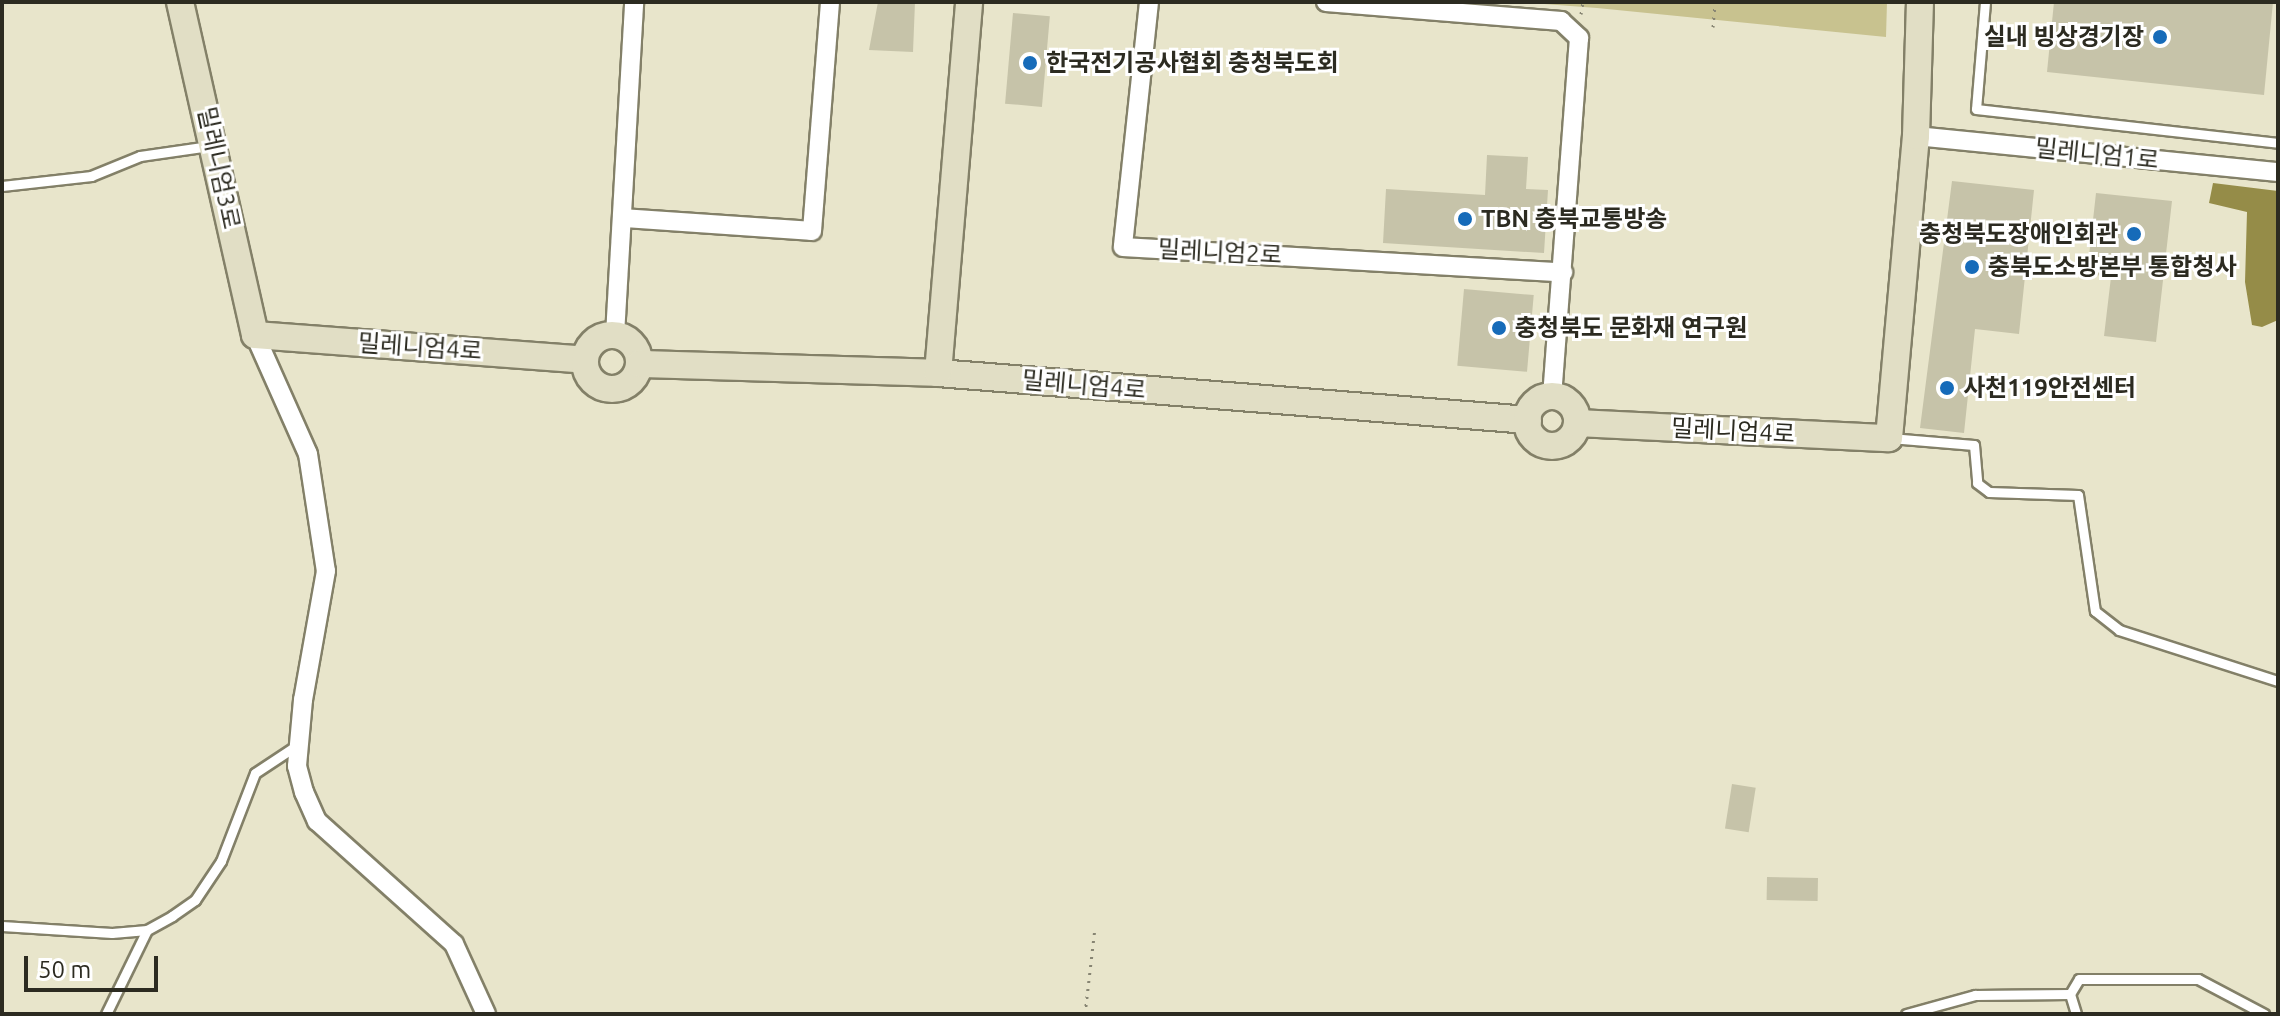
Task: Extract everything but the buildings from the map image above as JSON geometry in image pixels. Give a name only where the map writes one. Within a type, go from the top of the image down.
[{"type":"street","name":"밀레니엄3로","points":[[180,2],[215,145],[255,335]]},
{"type":"street","points":[[615,335],[634,2]]},
{"type":"street","points":[[623,218],[812,231],[830,2]]},
{"type":"street","points":[[938,373],[969,2]]},
{"type":"street","name":"밀레니엄2로","points":[[1149,2],[1123,247],[1563,272]]},
{"type":"street","points":[[1326,2],[1561,21],[1573,27],[1579,38],[1552,396]]},
{"type":"street","points":[[1889,438],[1916,136],[1920,2]]},
{"type":"street","name":"밀레니엄1로","points":[[1916,136],[2278,172]]},
{"type":"street","points":[[255,335],[308,454],[326,571],[303,700],[302,742],[297,766],[317,821],[454,944],[486,1014]]},
{"type":"street","name":"밀레니엄4로","points":[[255,335],[585,360]]},
{"type":"street","points":[[615,335],[633,344],[639,364],[627,384],[609,389],[593,381],[585,360],[593,341],[615,335]]},
{"type":"street","name":"밀레니엄4로","points":[[639,364],[938,373],[1528,420]]},
{"type":"street","points":[[1552,396],[1568,401],[1577,423],[1571,438],[1548,446],[1534,438],[1528,420],[1537,402],[1552,396]]},
{"type":"street","name":"밀레니엄4로","points":[[1577,423],[1889,438]]},
{"type":"lane","points":[[1985,2],[1976,109],[2278,143]]},
{"type":"lane","points":[[2,186],[91,176],[140,156],[215,145]]},
{"type":"lane","points":[[1889,438],[1974,445],[1977,483],[1989,492],[2078,495],[2095,611],[2119,630],[2278,681]]},
{"type":"lane","points":[[2,926],[61,933],[147,930],[195,900],[221,861],[255,773],[302,742]]},
{"type":"lane","points":[[106,1014],[147,930]]},
{"type":"lane","points":[[2076,1014],[2070,994],[2079,979],[2198,979],[2264,1014]]},
{"type":"lane","points":[[1906,1014],[1975,995],[2070,994]]},
{"type":"path","points":[[1713,27],[1715,2]]},
{"type":"path","points":[[1085,1014],[1095,928]]},
{"type":"shaded area","points":[[1519,2],[1887,2],[1886,37],[1597,8]]},
{"type":"shaded area","points":[[2213,183],[2278,191],[2278,320],[2262,327],[2252,325],[2245,282],[2247,212],[2209,203]]},
{"type":"place","name":"실내 빙상경기장","points":[[2160,37]]},
{"type":"place","name":"한국전기공사협회 충청북도회","points":[[1030,63]]},
{"type":"place","name":"TBN 충북교통방송","points":[[1465,219]]},
{"type":"place","name":"충청북도장애인회관","points":[[2134,234]]},
{"type":"place","name":"충북도소방본부 통합청사","points":[[1972,267]]},
{"type":"place","name":"충청북도 문화재 연구원","points":[[1499,328]]},
{"type":"place","name":"사천119안전센터","points":[[1947,388]]}]
